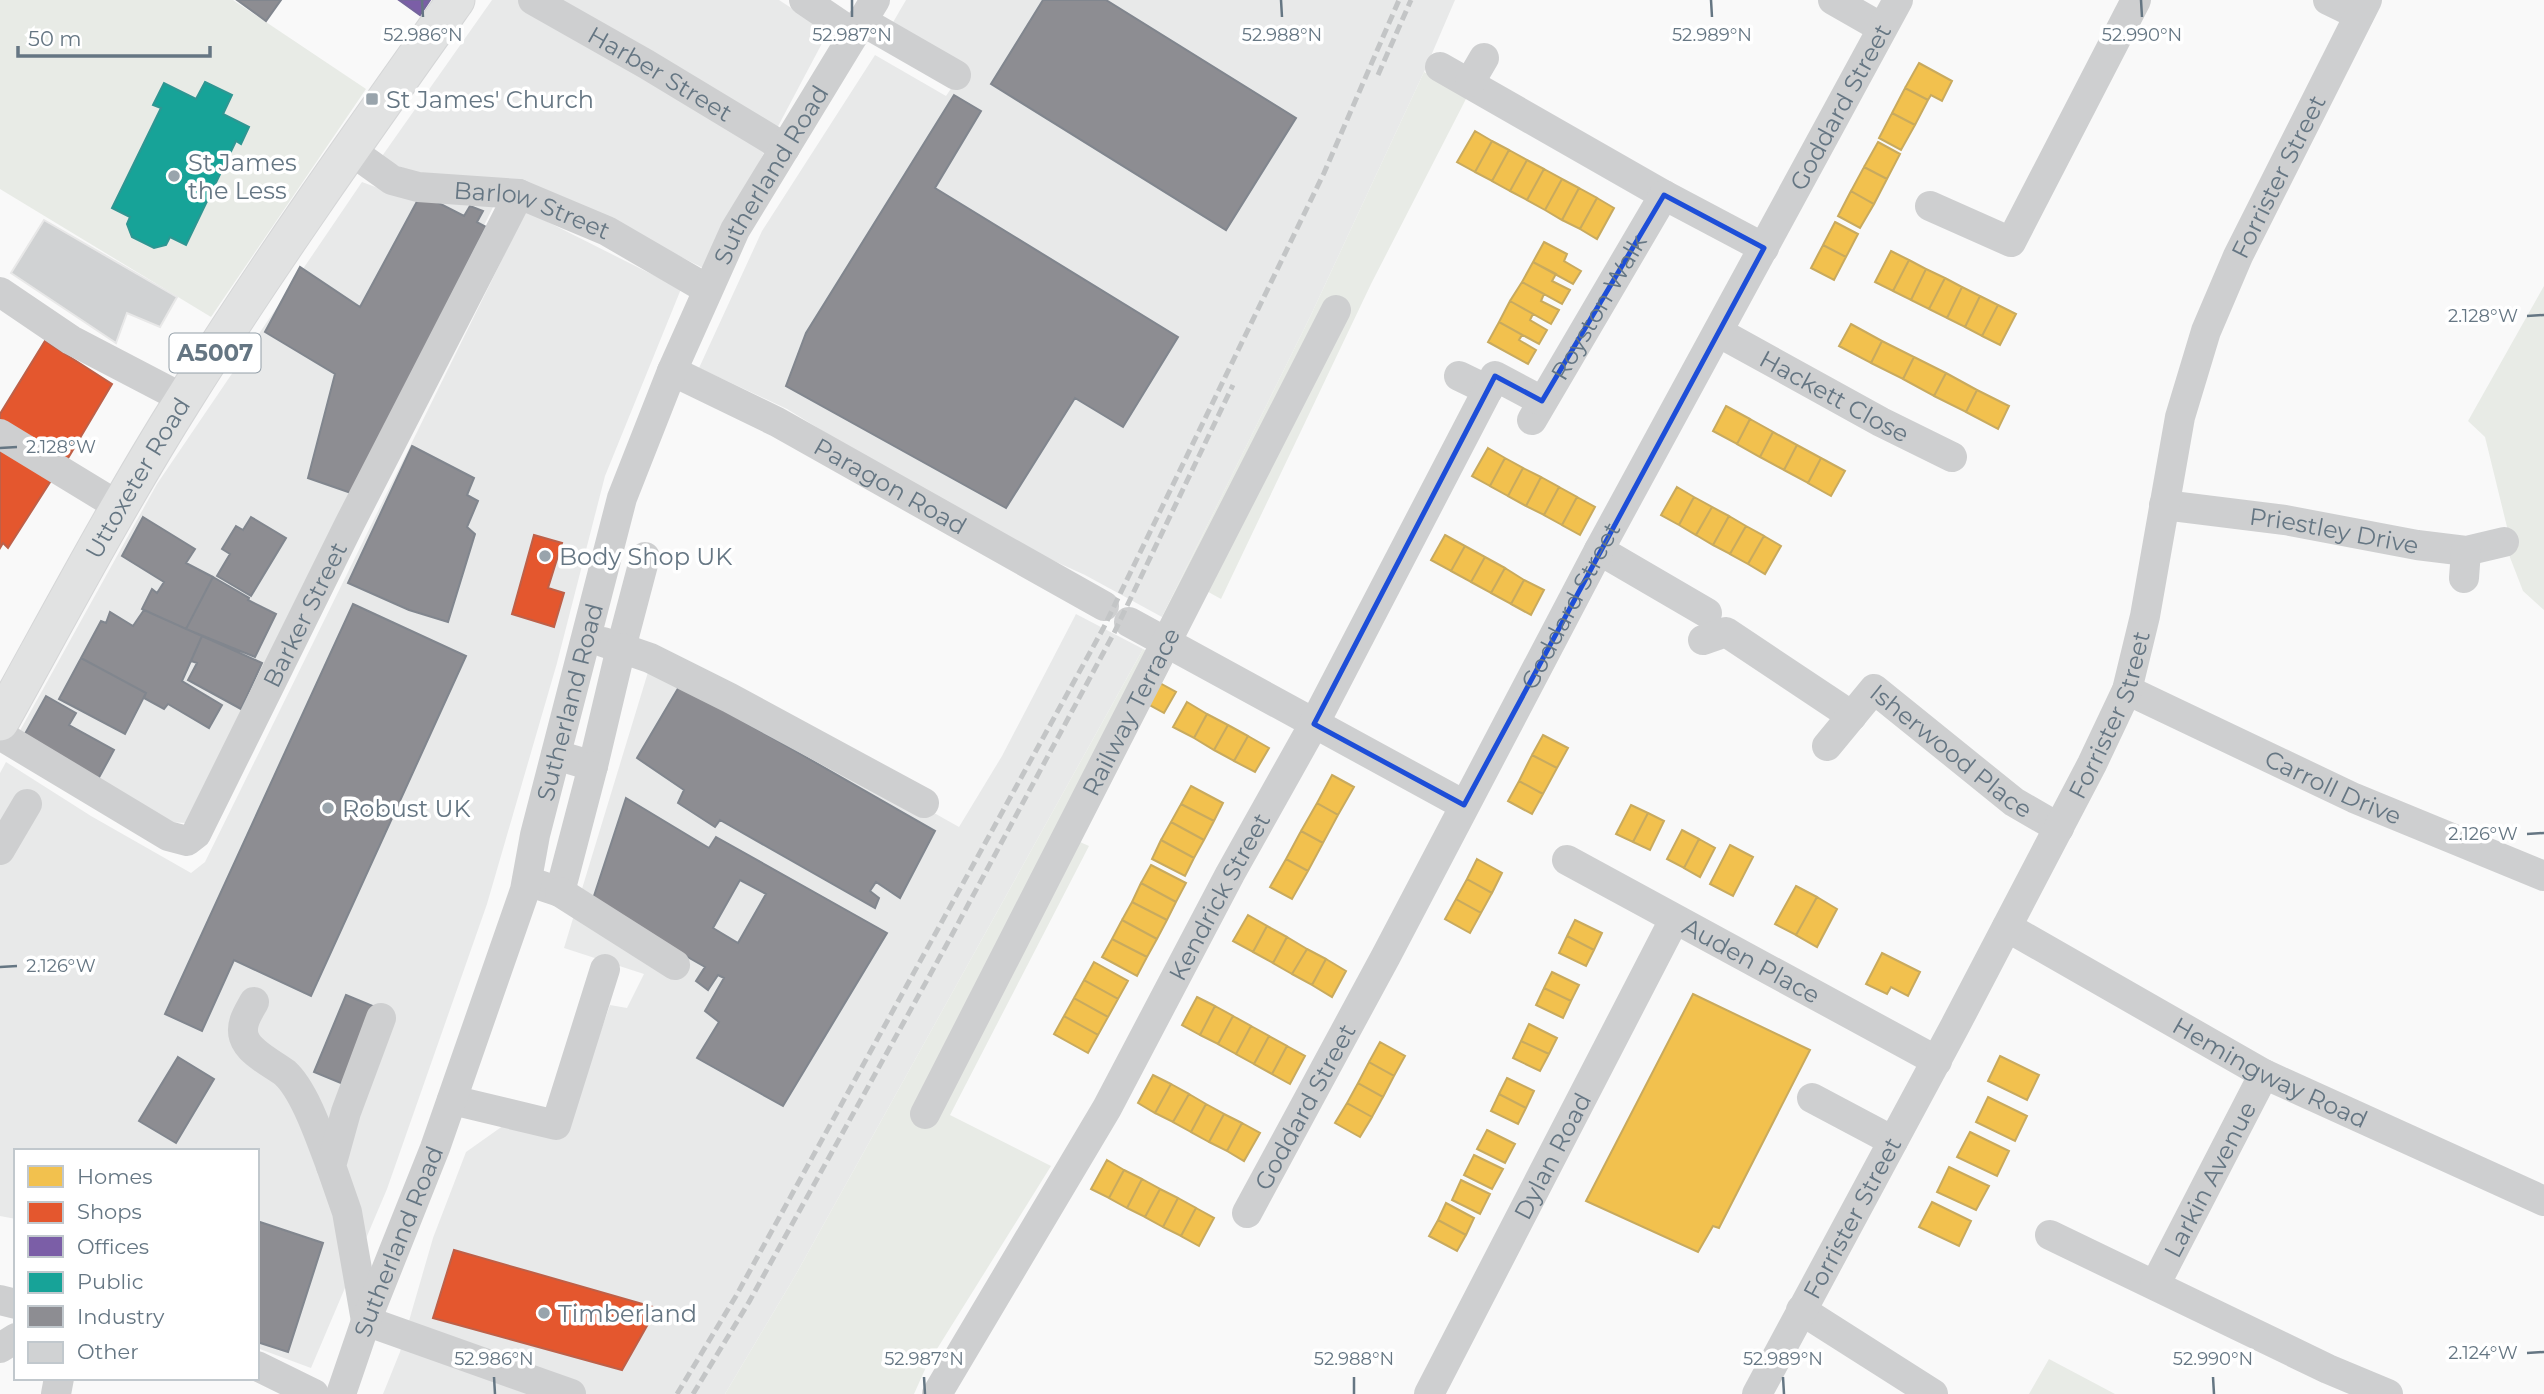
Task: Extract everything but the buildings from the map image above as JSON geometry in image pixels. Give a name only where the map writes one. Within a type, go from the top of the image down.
[{"type":"main road","name":"Uttoxeter Road","points":[[0,722],[120,507],[184,400],[350,150],[456,0]]},
{"type":"street","name":"Harber Street","points":[[533,0],[785,148]]},
{"type":"street","points":[[804,0],[864,18],[956,75]]},
{"type":"street","points":[[1833,0],[1882,28]]},
{"type":"street","name":"Goddard Street","points":[[1247,1213],[1600,550],[1898,0]]},
{"type":"street","points":[[1930,205],[2011,242],[2136,0]]},
{"type":"street","points":[[2328,0],[2363,8]]},
{"type":"street","name":"Forrister Street","points":[[1757,1394],[1937,1061],[2059,828],[2127,690],[2137,656],[2180,417],[2206,331],[2220,294],[2363,8]]},
{"type":"street","name":"Sutherland Road","points":[[341,1394],[366,1321],[452,1100],[527,881],[535,835],[622,498],[672,370],[735,230],[864,18]]},
{"type":"street","points":[[1440,67],[1477,70],[1664,195],[1764,248]]},
{"type":"street","name":"Barlow Street","points":[[350,150],[392,180],[418,187],[519,194],[607,231],[707,289]]},
{"type":"street","name":"Barker Street","points":[[0,735],[168,836],[187,841],[196,834],[350,523],[519,194]]},
{"type":"street","name":"Royston Walk","points":[[1488,390],[1495,376],[1537,410],[1664,195]]},
{"type":"street","points":[[0,292],[71,340],[184,400]]},
{"type":"street","name":"Railway Terrace","points":[[925,1114],[1336,310]]},
{"type":"street","name":"Hackett Close","points":[[1718,332],[1881,422],[1952,457]]},
{"type":"street","name":"Paragon Road","points":[[672,370],[777,422],[1165,642],[1464,805]]},
{"type":"street","points":[[1459,376],[1488,390]]},
{"type":"street","name":"Kendrick Street","points":[[937,1394],[1107,1108],[1230,874],[1314,724],[1488,390]]},
{"type":"street","points":[[0,434],[120,507]]},
{"type":"street","name":"Priestley Drive","points":[[2164,505],[2246,514],[2417,545],[2465,565],[2504,542]]},
{"type":"street","points":[[1600,550],[1705,627],[1726,632],[1852,716]]},
{"type":"street","points":[[560,892],[645,557]]},
{"type":"street","points":[[586,636],[650,658],[924,803]]},
{"type":"street","name":"Isherwood Place","points":[[1827,746],[1874,689],[2014,802],[2059,828]]},
{"type":"street","name":"Carroll Drive","points":[[2127,690],[2354,798],[2543,874]]},
{"type":"street","points":[[556,755],[593,766]]},
{"type":"street","points":[[0,850],[27,804]]},
{"type":"street","name":"Auden Place","points":[[1567,860],[1937,1061]]},
{"type":"street","points":[[527,881],[560,892],[675,965]]},
{"type":"street","name":"Dylan Road","points":[[1429,1394],[1674,920]]},
{"type":"street","name":"Hemingway Road","points":[[2007,927],[2264,1074],[2544,1201]]},
{"type":"street","points":[[452,1100],[556,1125],[605,968]]},
{"type":"street","points":[[254,1002],[243,1025],[245,1040],[254,1051],[287,1075],[308,1110],[347,1212],[366,1321],[571,1394]]},
{"type":"street","points":[[331,1166],[346,1112],[381,1018]]},
{"type":"street","name":"Larkin Avenue","points":[[2155,1285],[2264,1074]]},
{"type":"street","points":[[1812,1098],[1893,1141]]},
{"type":"street","name":"Larkin Avenue","points":[[2050,1235],[2328,1369],[2388,1394]]},
{"type":"street","points":[[1801,1310],[1933,1394]]},
{"type":"street","points":[[259,1367],[314,1394]]},
{"type":"highlighted area","points":[[1664,195],[1764,248],[1464,805],[1314,724],[1495,376],[1542,401]]},
{"type":"shaded area","points":[[0,0],[233,0],[366,89],[211,317],[0,189]]},
{"type":"shaded area","points":[[492,0],[779,0],[828,32],[703,268],[616,224],[432,179],[380,159]]},
{"type":"shaded area","points":[[906,0],[1455,0],[1310,317],[1162,617],[1085,575],[981,528],[787,409],[699,368],[762,231],[875,55],[946,96],[964,69],[892,24]]},
{"type":"shaded area","points":[[1424,72],[1468,95],[1371,284],[1221,599],[1203,589],[1182,627],[1162,617],[1310,317]]},
{"type":"shaded area","points":[[362,182],[397,195],[494,205],[197,812],[185,823],[170,822],[17,736],[157,484]]},
{"type":"shaded area","points":[[526,211],[681,289],[605,476],[557,663],[487,904],[387,1189],[311,1368],[259,1349],[259,1149],[14,1149],[14,1219],[0,1216],[0,773],[6,762],[91,816],[191,873],[205,862]]},
{"type":"shaded area","points":[[2544,286],[2544,610],[2523,591],[2504,542],[2508,531],[2485,437],[2468,421]]},
{"type":"shaded area","points":[[1076,614],[1143,649],[795,1276],[725,1394],[383,1394],[400,1352],[433,1238],[466,1152],[507,1123],[564,1135],[610,1005],[627,1008],[644,974],[564,948],[652,659],[691,676],[959,827],[1002,756]]},
{"type":"shaded area","points":[[1143,649],[1165,662],[1080,842],[1089,846],[950,1115],[1051,1166],[927,1365],[914,1394],[725,1394],[795,1276]]},
{"type":"shaded area","points":[[2049,1359],[2115,1394],[2029,1394]]},
{"type":"railway","points":[[677,1394],[736,1296],[1104,627],[1324,173],[1399,0]]},
{"type":"railway","points":[[1378,75],[1411,0]]},
{"type":"railway","points":[[693,1394],[749,1302],[947,944],[1114,633],[1233,385]]},
{"type":"place","name":"St James' Church","points":[[372,99]]},
{"type":"place","name":"St James the Less","points":[[174,176]]},
{"type":"place","name":"Body Shop UK","points":[[545,556]]},
{"type":"place","name":"Robust UK","points":[[328,808]]},
{"type":"place","name":"Timberland","points":[[544,1313]]}]
